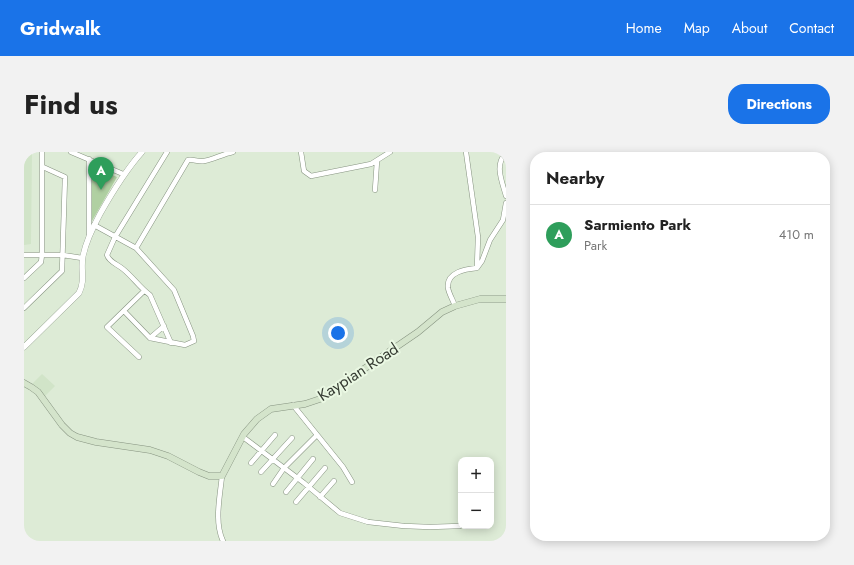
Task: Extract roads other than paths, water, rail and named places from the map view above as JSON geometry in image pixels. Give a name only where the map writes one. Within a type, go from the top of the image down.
[{"type":"main road","name":"Kaypian Road","points":[[222,476],[243,436],[257,420],[271,409],[305,404],[320,400],[418,332],[442,312],[455,306],[480,299],[506,299]]},
{"type":"main road","points":[[24,383],[38,392],[62,425],[70,433],[77,437],[90,441],[150,450],[168,456],[209,476],[222,476]]},
{"type":"street","points":[[24,278],[41,262],[42,255],[42,152]]},
{"type":"street","points":[[71,152],[123,174]]},
{"type":"street","points":[[24,347],[79,293],[83,285],[84,278],[82,258],[89,236],[123,174],[142,152]]},
{"type":"street","points":[[167,152],[107,255],[108,259],[123,269],[144,291],[150,295],[171,343]]},
{"type":"street","points":[[136,248],[188,160],[204,161],[222,154],[233,152]]},
{"type":"street","points":[[301,152],[304,171],[311,176],[371,164],[390,152]]},
{"type":"street","points":[[466,152],[478,237],[477,268]]},
{"type":"street","points":[[506,153],[499,165],[499,170],[506,196]]},
{"type":"street","points":[[89,159],[89,236]]},
{"type":"street","points":[[375,190],[377,160]]},
{"type":"street","points":[[24,308],[62,271],[65,177],[43,168]]},
{"type":"street","points":[[455,306],[448,286],[450,278],[461,270],[477,268],[482,262],[490,240],[503,220],[506,203]]},
{"type":"street","points":[[94,225],[136,248],[174,290],[194,341],[185,345],[150,338],[124,311]]},
{"type":"street","points":[[24,255],[63,255],[82,258]]},
{"type":"street","points":[[139,358],[108,327],[144,291]]},
{"type":"street","points":[[150,338],[164,326]]},
{"type":"street","points":[[293,405],[345,470],[352,482]]},
{"type":"street","points":[[251,463],[275,435]]},
{"type":"street","points":[[273,484],[284,468],[317,435]]},
{"type":"street","points":[[243,436],[297,477],[340,513],[368,522],[404,526],[458,526]]},
{"type":"street","points":[[261,472],[272,458],[292,438]]},
{"type":"street","points":[[286,492],[313,459]]},
{"type":"street","points":[[296,502],[325,468]]},
{"type":"street","points":[[222,476],[218,513],[220,534],[223,541]]},
{"type":"street","points":[[320,497],[334,481]]},
{"type":"place","name":"Sarmiento Park","points":[[101,190]]}]
